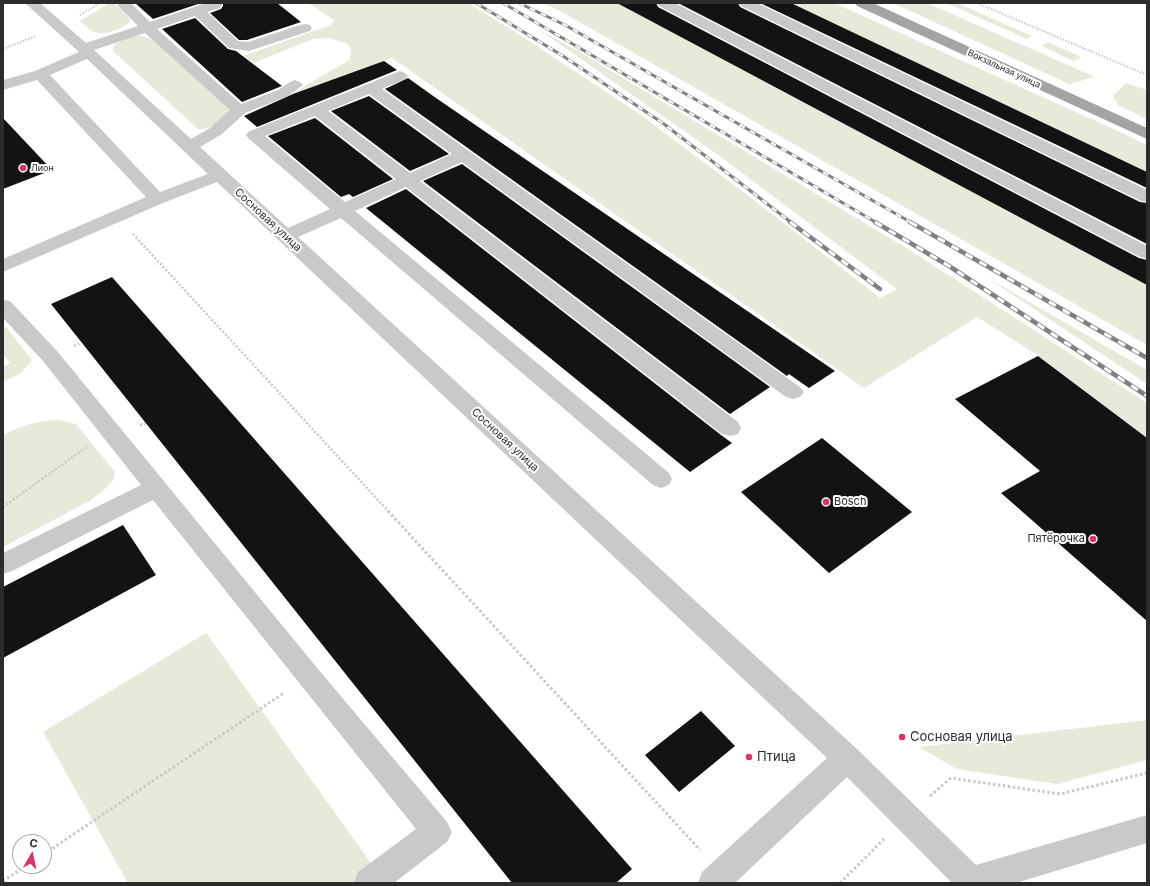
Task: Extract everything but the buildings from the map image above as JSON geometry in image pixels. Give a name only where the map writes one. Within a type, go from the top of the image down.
[{"type":"main road","name":"Вокзальная улица","points":[[862,3],[1147,134]]},
{"type":"street","name":"Сосновая улица","points":[[32,3],[86,50],[847,758],[973,882]]},
{"type":"street","points":[[3,85],[40,74],[86,50],[146,26],[215,5],[213,3]]},
{"type":"street","points":[[664,3],[1147,253]]},
{"type":"street","points":[[746,3],[1147,197]]},
{"type":"street","points":[[125,4],[146,26],[239,110]]},
{"type":"street","points":[[197,11],[234,44],[249,47],[305,28]]},
{"type":"street","points":[[40,74],[157,199]]},
{"type":"street","points":[[400,76],[254,135],[661,478]]},
{"type":"street","points":[[189,146],[206,139],[231,120],[239,110],[283,93],[295,84]]},
{"type":"street","points":[[371,88],[793,392]]},
{"type":"street","points":[[317,110],[730,428]]},
{"type":"street","points":[[285,236],[464,155]]},
{"type":"street","points":[[3,266],[116,216],[220,175]]},
{"type":"street","points":[[3,306],[50,356],[155,488],[437,832],[369,883]]},
{"type":"street","points":[[3,564],[155,488]]},
{"type":"street","points":[[718,878],[847,758]]},
{"type":"street","points":[[973,882],[1147,830]]},
{"type":"path","points":[[978,3],[1147,75]]},
{"type":"path","points":[[3,49],[61,27]]},
{"type":"path","points":[[116,216],[718,878]]},
{"type":"path","points":[[3,507],[109,430]]},
{"type":"path","points":[[52,849],[309,676]]},
{"type":"path","points":[[840,883],[907,817],[951,778],[1060,794],[1147,773]]},
{"type":"path","points":[[3,881],[14,874]]},
{"type":"green space","points":[[109,3],[115,3],[130,19],[129,23],[111,32],[96,33],[80,21]]},
{"type":"green space","points":[[308,3],[468,3],[523,37],[641,115],[880,298],[897,289],[717,154],[538,29],[578,51],[908,249],[1147,403],[1147,438],[1039,356],[977,317],[864,388],[392,58],[288,97],[350,60],[351,52],[348,44],[329,38],[313,39],[254,63],[243,56],[331,25],[334,20]]},
{"type":"green space","points":[[541,3],[617,3],[1147,285],[1147,345],[560,11]]},
{"type":"green space","points":[[791,3],[834,3],[1118,131],[1147,145],[1147,172]]},
{"type":"green space","points":[[893,3],[927,3],[1095,77],[1069,84]]},
{"type":"green space","points":[[946,3],[957,3],[1032,36],[1027,39]]},
{"type":"green space","points":[[133,36],[143,36],[155,41],[229,108],[228,116],[210,127],[198,129],[113,51],[113,47],[117,43]]},
{"type":"green space","points":[[1047,42],[1082,57],[1073,61],[1042,46]]},
{"type":"green space","points":[[1126,83],[1147,90],[1147,119],[1118,105],[1113,96]]},
{"type":"green space","points":[[986,277],[1147,370],[1147,384]]},
{"type":"green space","points":[[6,327],[32,360],[21,373],[3,382],[3,367],[10,363],[3,354],[3,328]]},
{"type":"green space","points":[[59,420],[76,424],[115,472],[113,480],[105,489],[91,500],[3,547],[3,435],[30,424]]},
{"type":"green space","points":[[206,633],[376,870],[360,883],[128,883],[43,732]]},
{"type":"green space","points":[[1147,720],[1147,760],[1057,784],[957,769],[919,747]]},
{"type":"railway","points":[[476,3],[563,56],[664,124],[792,223]]},
{"type":"railway","points":[[503,3],[877,223]]},
{"type":"railway","points":[[519,3],[565,25],[912,223]]},
{"type":"railway","points":[[790,222],[880,289]]},
{"type":"railway","points":[[875,222],[949,266],[1147,396]]},
{"type":"railway","points":[[910,222],[1147,358]]},
{"type":"place","name":"Лион","points":[[23,168]]},
{"type":"place","name":"Bosch","points":[[826,502]]},
{"type":"place","name":"Пятёрочка","points":[[1093,539]]},
{"type":"place","name":"Сосновая улица","points":[[902,737]]},
{"type":"place","name":"Птица","points":[[749,757]]}]
